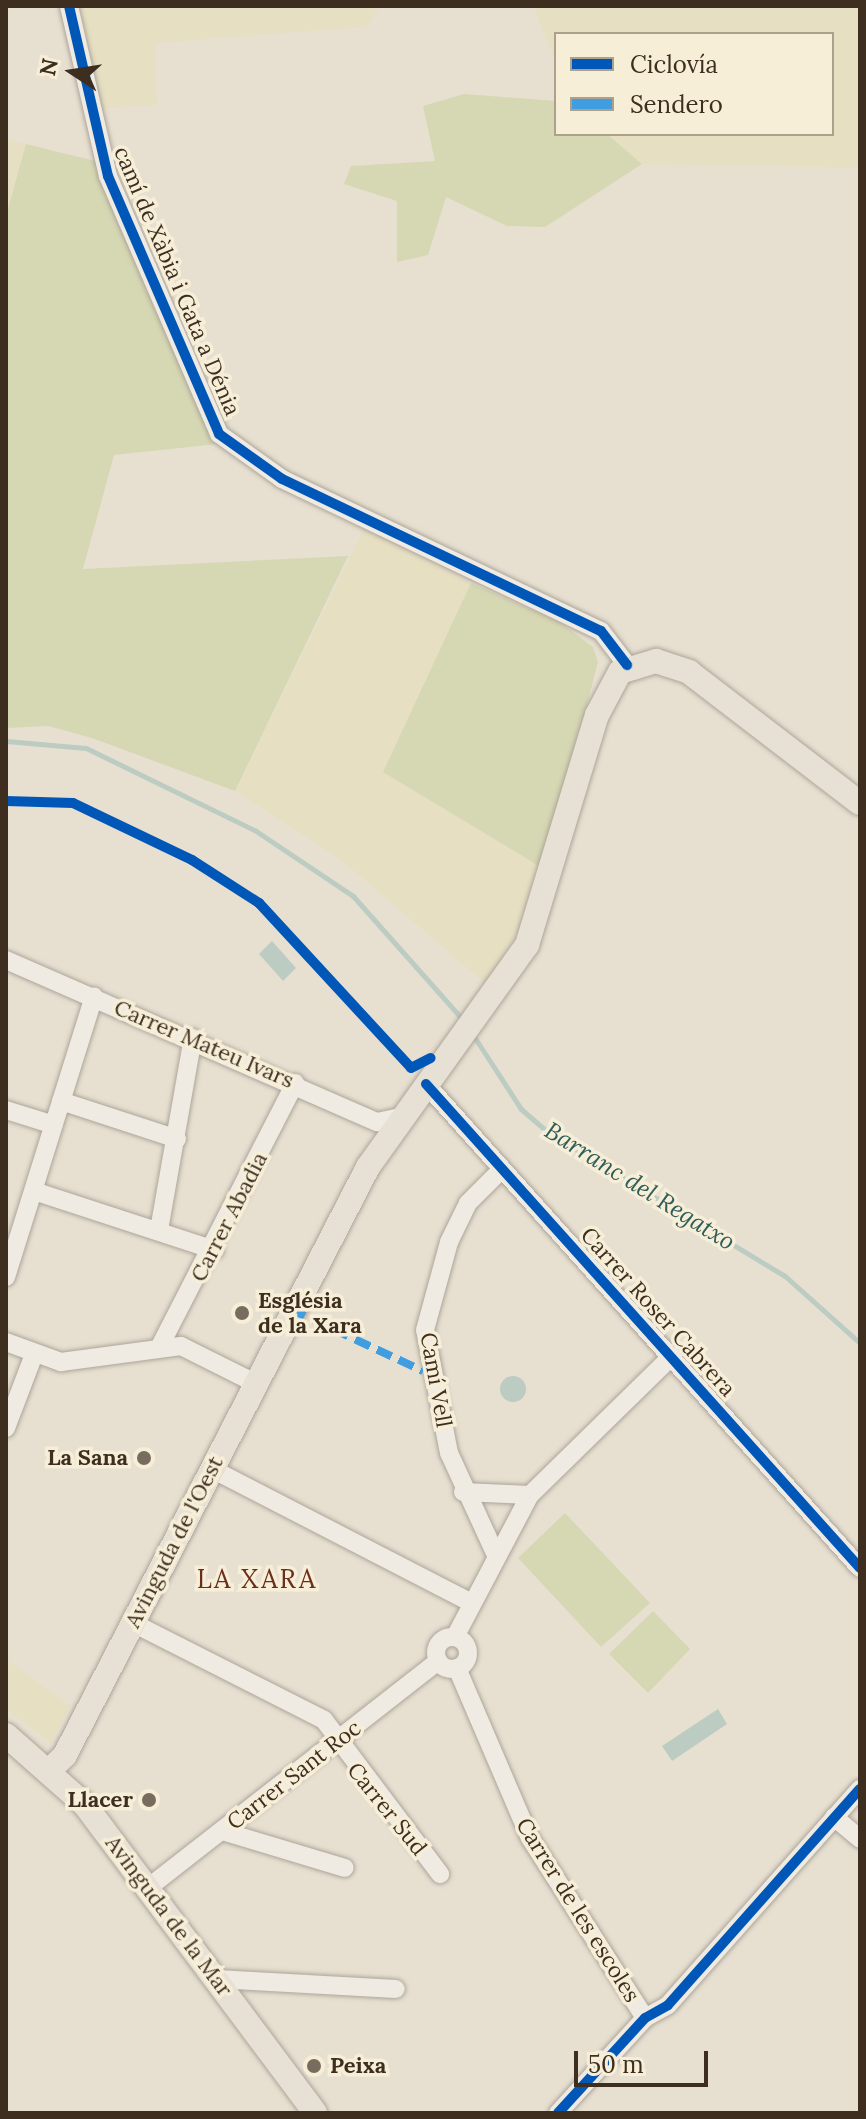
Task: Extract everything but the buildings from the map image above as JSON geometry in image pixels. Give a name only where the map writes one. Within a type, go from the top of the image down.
[{"type":"main road","points":[[627,665],[656,661],[689,672],[860,803]]},
{"type":"main road","name":"Avinguda de l'Oest","points":[[50,1770],[65,1755],[212,1469],[290,1309],[379,1149],[494,990],[536,924],[597,715],[627,665]]},
{"type":"main road","points":[[372,1120],[379,1149]]},
{"type":"main road","name":"Avinguda de la Mar","points":[[6,1735],[50,1770],[149,1887],[315,2113]]},
{"type":"street","name":"camí de Xàbia i Gata a Dénia","points":[[69,6],[108,176],[219,434],[249,462],[601,631],[627,665]]},
{"type":"street","name":"Carrer Mateu Ivars","points":[[6,960],[193,1038],[372,1120]]},
{"type":"street","points":[[6,1277],[94,997]]},
{"type":"street","points":[[159,1230],[193,1038]]},
{"type":"street","name":"Carrer Abadia","points":[[159,1348],[215,1250],[295,1083]]},
{"type":"street","name":"Carrer Roser Cabrera","points":[[426,1084],[860,1568]]},
{"type":"street","points":[[61,1101],[177,1139]]},
{"type":"street","points":[[6,1110],[54,1125]]},
{"type":"street","points":[[372,1120],[400,1117]]},
{"type":"street","name":"Camí Vell","points":[[495,1553],[463,1492],[430,1371],[426,1314],[460,1219],[501,1170]]},
{"type":"street","points":[[34,1191],[215,1250]]},
{"type":"street","points":[[6,1342],[33,1357],[67,1362],[181,1346],[255,1383]]},
{"type":"street","points":[[455,1637],[468,1652],[457,1668],[438,1661],[437,1646],[455,1637],[468,1601],[530,1495],[672,1356]]},
{"type":"street","points":[[6,1428],[33,1357]]},
{"type":"street","points":[[212,1469],[468,1601]]},
{"type":"street","points":[[463,1492],[530,1495]]},
{"type":"street","name":"Carrer Sud","points":[[133,1623],[324,1720],[335,1743],[440,1874]]},
{"type":"street","name":"Carrer Sant Roc","points":[[149,1887],[438,1661]]},
{"type":"street","name":"Carrer de les escoles","points":[[457,1668],[530,1838],[645,2018]]},
{"type":"street","points":[[558,2113],[645,2018],[668,2005],[860,1789]]},
{"type":"street","points":[[834,1817],[860,1839]]},
{"type":"street","points":[[222,1831],[345,1868]]},
{"type":"street","points":[[217,1979],[396,1989]]},
{"type":"shaded area","points":[[80,6],[380,6],[367,27],[155,43],[157,105],[101,109]]},
{"type":"shaded area","points":[[533,6],[860,6],[860,168],[642,164],[609,136],[834,136],[834,32],[554,32],[554,57]]},
{"type":"shaded area","points":[[6,139],[26,144],[6,216]]},
{"type":"shaded area","points":[[364,529],[471,583],[383,772],[544,869],[518,932],[485,983],[341,860],[235,791]]},
{"type":"shaded area","points":[[272,941],[296,968],[283,981],[259,954]]},
{"type":"shaded area","points":[[513,1376],[522,1380],[526,1389],[522,1398],[513,1402],[504,1398],[500,1389],[504,1380]]},
{"type":"shaded area","points":[[6,1659],[70,1706],[51,1743],[6,1709]]},
{"type":"shaded area","points":[[718,1709],[727,1724],[672,1761],[662,1746]]},
{"type":"green space","points":[[464,94],[554,101],[554,136],[609,136],[642,164],[545,227],[507,226],[446,197],[428,255],[397,262],[397,201],[344,184],[351,166],[435,161],[423,106]]},
{"type":"green space","points":[[26,144],[95,161],[217,444],[114,455],[83,569],[348,556],[235,791],[92,738],[48,726],[6,728],[6,216]]},
{"type":"green space","points":[[471,583],[561,623],[593,647],[598,662],[544,869],[383,772]]},
{"type":"green space","points":[[565,1513],[650,1603],[601,1647],[518,1558]]},
{"type":"green space","points":[[653,1611],[690,1649],[648,1693],[609,1654]]},
{"type":"waterway","name":"Barranc del Regatxo","points":[[6,741],[86,748],[256,831],[353,896],[463,1020]]},
{"type":"waterway","name":"Barranc del Regatxo","points":[[473,1035],[521,1109],[547,1132],[785,1276],[860,1343]]},
{"type":"marked path","points":[[290,1309],[423,1371]]},
{"type":"cycle path","points":[[69,6],[108,176],[219,434],[282,479],[601,631],[627,665]]},
{"type":"cycle path","points":[[6,801],[73,803],[192,860],[259,903],[411,1068],[431,1058]]},
{"type":"cycle path","points":[[426,1084],[860,1568]]},
{"type":"cycle path","points":[[558,2113],[645,2018],[668,2005],[860,1789]]},
{"type":"place","name":"Església de la Xara","points":[[242,1313]]},
{"type":"place","name":"La Sana","points":[[144,1458]]},
{"type":"place","name":"Llacer","points":[[149,1800]]},
{"type":"place","name":"Peixa","points":[[314,2066]]},
{"type":"district","name":"LA XARA","points":[[257,1579]]}]
